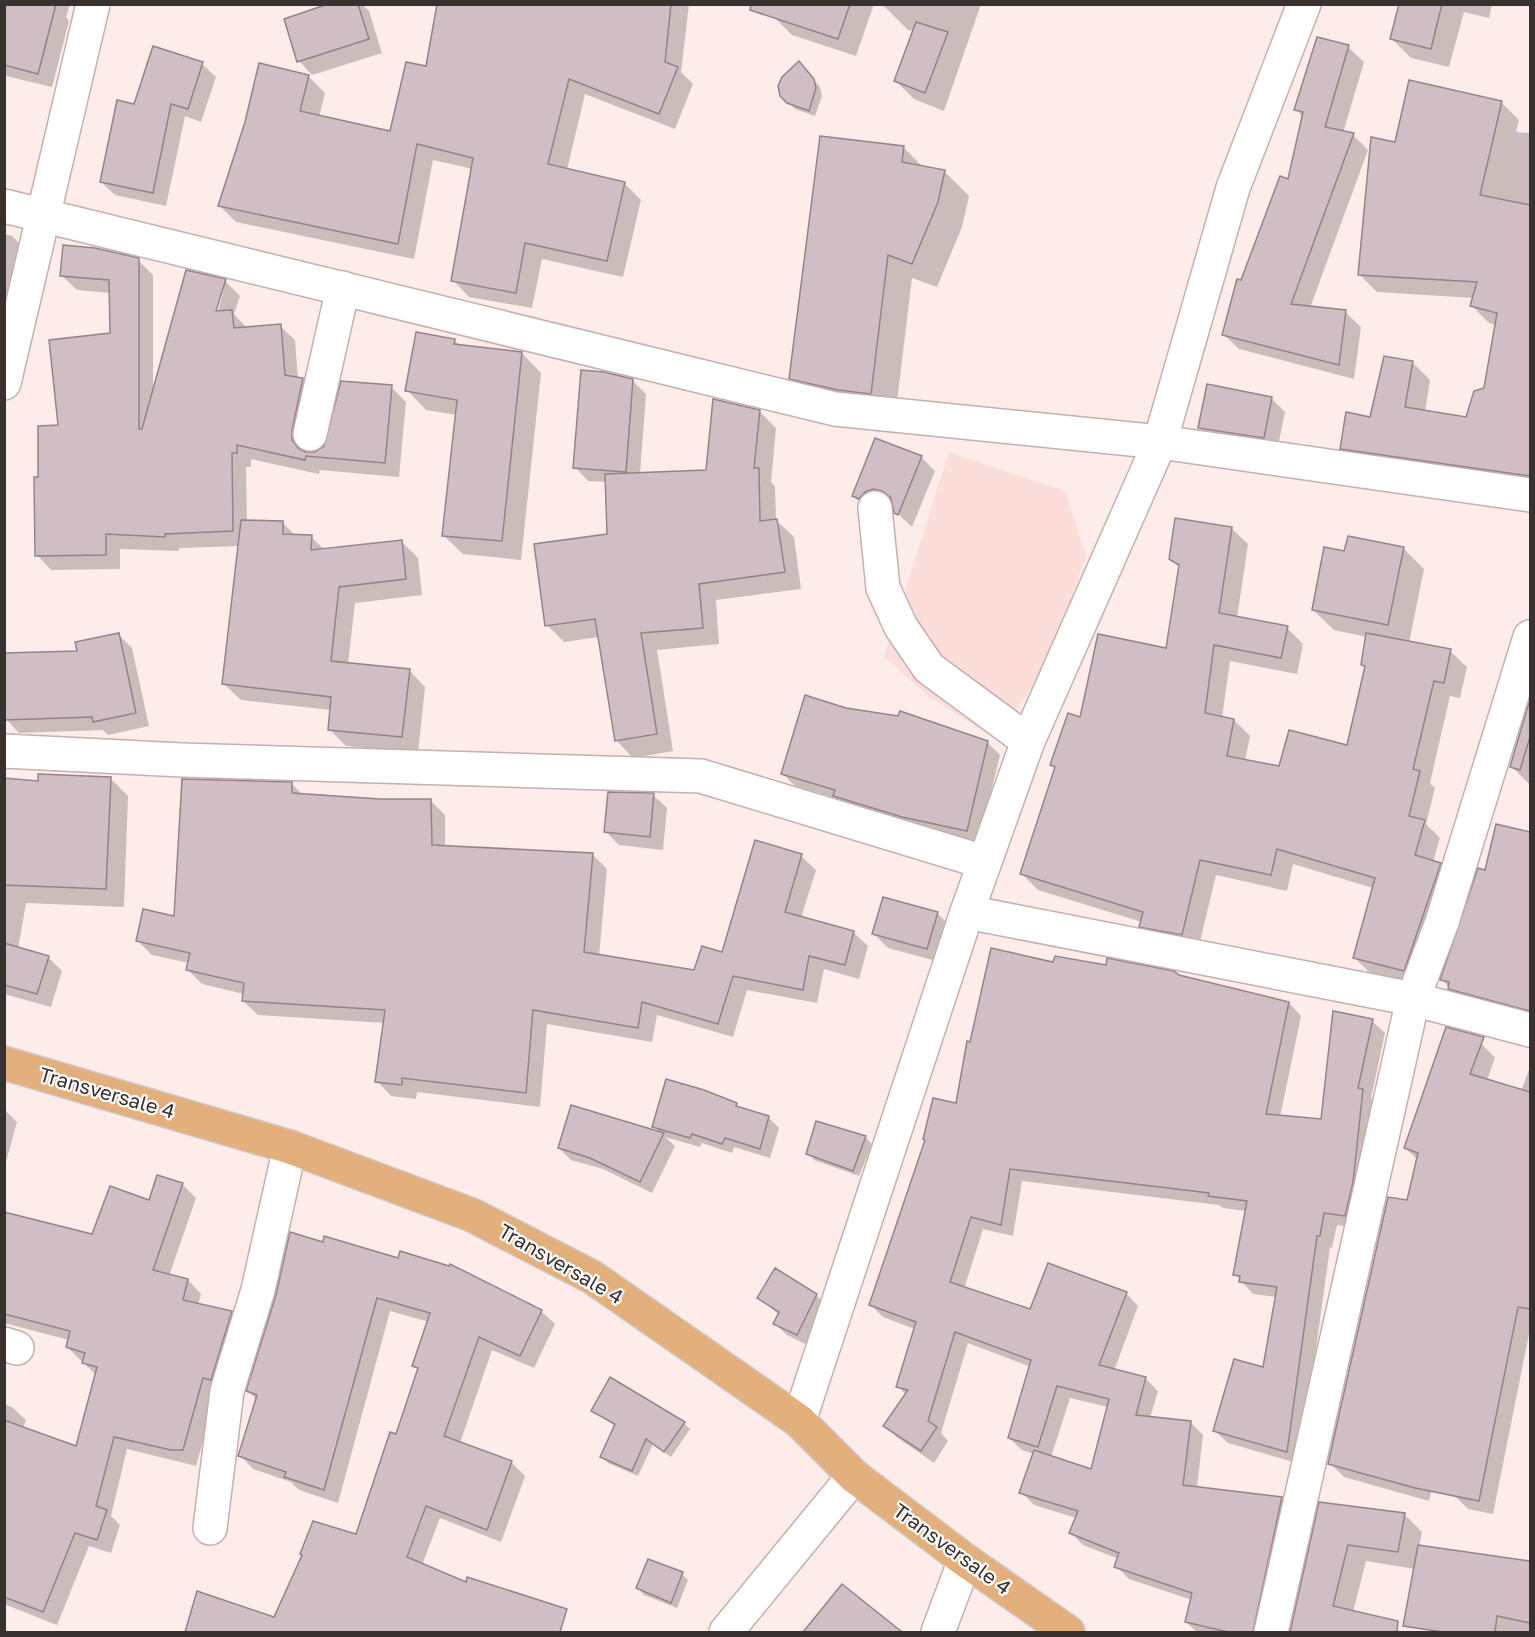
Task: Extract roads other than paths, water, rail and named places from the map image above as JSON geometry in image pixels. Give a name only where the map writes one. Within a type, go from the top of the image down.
[{"type":"main road","name":"Transversale 4","points":[[4,1063],[290,1147],[472,1215],[592,1277],[799,1421],[854,1476],[965,1560],[1068,1632]]},
{"type":"street","points":[[4,383],[93,4]]},
{"type":"street","points":[[799,1421],[984,862],[1028,741],[1160,442],[1233,188],[1304,4]]},
{"type":"street","points":[[4,206],[835,409],[1160,442],[1530,495]]},
{"type":"street","points":[[309,434],[343,288]]},
{"type":"street","points":[[874,508],[883,588],[901,627],[929,668],[1028,741]]},
{"type":"street","points":[[1270,1632],[1413,999],[1442,922],[1530,637]]},
{"type":"street","points":[[4,751],[182,760],[701,776],[984,862]]},
{"type":"street","points":[[968,912],[1413,999],[1530,1030]]},
{"type":"street","points":[[210,1528],[227,1391],[258,1290],[290,1147]]},
{"type":"street","points":[[726,1632],[854,1476]]},
{"type":"street","points":[[939,1632],[965,1560]]}]
